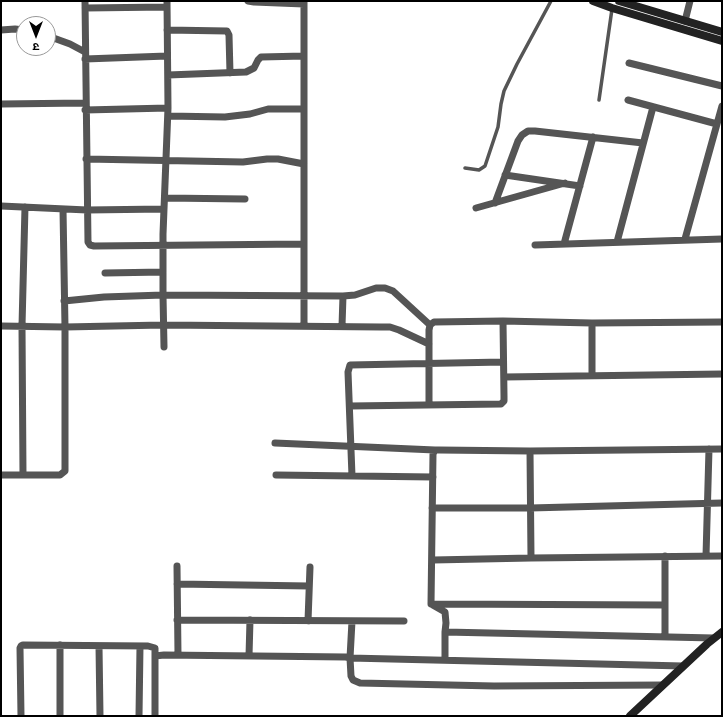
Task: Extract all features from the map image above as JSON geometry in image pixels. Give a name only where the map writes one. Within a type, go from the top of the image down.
[{"type":"main road","points":[[593,1],[612,8],[626,8],[685,21],[722,32]]},
{"type":"main road","points":[[619,1],[626,8],[722,41]]},
{"type":"main road","points":[[630,716],[722,632]]},
{"type":"street","points":[[248,1],[304,2],[304,325]]},
{"type":"street","points":[[685,21],[690,1]]},
{"type":"street","points":[[164,347],[163,244],[168,116],[167,4],[85,4],[87,239],[90,245],[163,244],[303,244]]},
{"type":"street","points":[[1,30],[16,29]]},
{"type":"street","points":[[167,30],[227,31],[229,35],[230,73]]},
{"type":"street","points":[[56,39],[70,44],[85,56],[167,56]]},
{"type":"street","points":[[168,75],[250,71],[254,68],[261,57],[304,56]]},
{"type":"street","points":[[629,63],[722,86]]},
{"type":"street","points":[[628,100],[717,124]]},
{"type":"street","points":[[1,104],[168,108]]},
{"type":"street","points":[[685,239],[722,106]]},
{"type":"street","points":[[617,242],[653,107]]},
{"type":"street","points":[[168,116],[225,117],[245,115],[268,110],[304,109]]},
{"type":"street","points":[[495,202],[518,141],[522,135],[528,131],[643,143]]},
{"type":"street","points":[[564,244],[593,137]]},
{"type":"street","points":[[86,159],[243,162],[278,159],[304,164]]},
{"type":"street","points":[[505,175],[580,186]]},
{"type":"street","points":[[476,208],[565,184]]},
{"type":"street","points":[[165,198],[245,199]]},
{"type":"street","points":[[1,206],[87,210],[164,209]]},
{"type":"street","points":[[22,475],[22,326],[25,207]]},
{"type":"street","points":[[1,475],[60,475],[64,472],[63,209]]},
{"type":"street","points":[[535,245],[722,239]]},
{"type":"street","points":[[105,273],[163,272]]},
{"type":"street","points":[[64,301],[163,294],[343,296],[376,288],[385,288],[393,291],[430,324]]},
{"type":"street","points":[[342,326],[343,296]]},
{"type":"street","points":[[430,324],[438,322],[503,321],[592,323],[722,322]]},
{"type":"street","points":[[350,406],[501,404],[504,401],[503,321]]},
{"type":"street","points":[[592,323],[592,376]]},
{"type":"street","points":[[429,405],[430,324]]},
{"type":"street","points":[[1,326],[64,327],[304,325],[390,328],[429,344]]},
{"type":"street","points":[[352,476],[348,372],[350,365],[503,362]]},
{"type":"street","points":[[504,377],[722,374]]},
{"type":"street","points":[[275,443],[435,450],[530,451],[722,449]]},
{"type":"street","points":[[706,556],[708,449]]},
{"type":"street","points":[[431,604],[432,477],[433,454],[435,450]]},
{"type":"street","points":[[530,451],[531,558]]},
{"type":"street","points":[[276,475],[432,477]]},
{"type":"street","points":[[432,508],[530,508],[722,503]]},
{"type":"street","points":[[665,556],[665,637]]},
{"type":"street","points":[[432,560],[722,556]]},
{"type":"street","points":[[177,566],[178,655]]},
{"type":"street","points":[[308,621],[310,567]]},
{"type":"street","points":[[177,584],[310,586]]},
{"type":"street","points":[[431,604],[665,606]]},
{"type":"street","points":[[431,604],[445,612],[445,660]]},
{"type":"street","points":[[177,620],[404,621]]},
{"type":"street","points":[[249,656],[250,620]]},
{"type":"street","points":[[352,621],[350,658],[351,676],[353,680],[360,683],[494,686],[663,685]]},
{"type":"street","points":[[445,632],[714,638]]},
{"type":"street","points":[[21,716],[21,646],[27,644],[140,646],[155,648],[155,716]]},
{"type":"street","points":[[60,645],[60,716]]},
{"type":"street","points":[[100,646],[100,716]]},
{"type":"street","points":[[139,716],[140,646]]},
{"type":"street","points":[[156,656],[342,656],[350,658],[683,666]]},
{"type":"lane","points":[[465,168],[479,170],[485,166],[498,127],[504,91],[551,1]]},
{"type":"lane","points":[[600,100],[612,8]]}]
